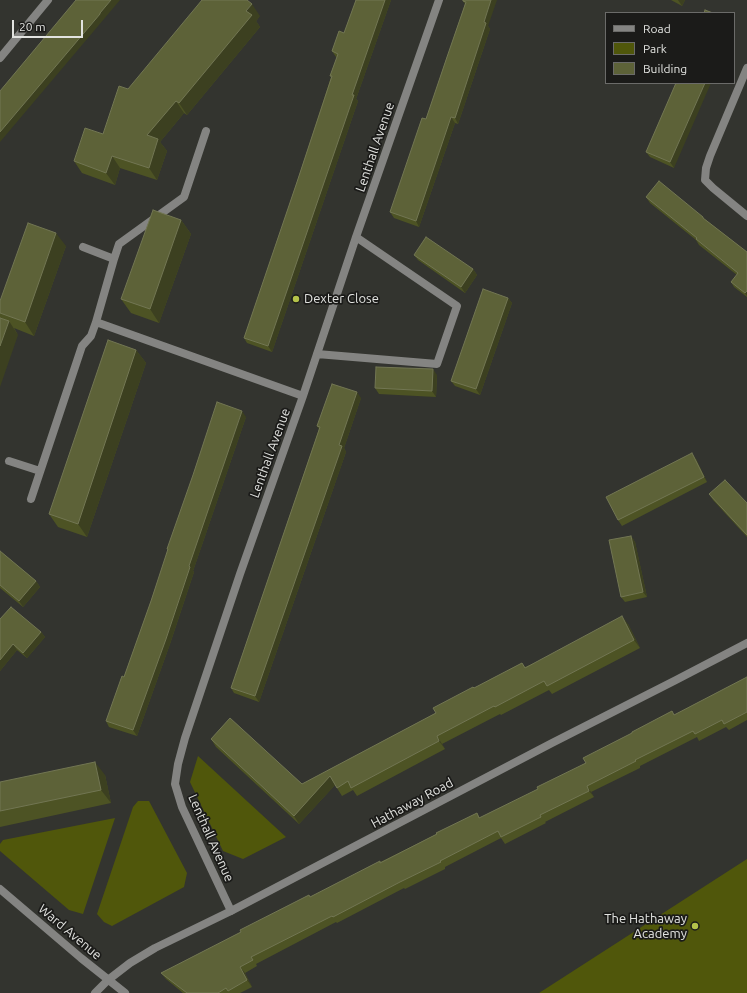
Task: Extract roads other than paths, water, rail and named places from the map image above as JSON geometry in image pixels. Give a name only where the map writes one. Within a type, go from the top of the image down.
[{"type":"street","points":[[0,58],[48,0]]},
{"type":"street","name":"Lenthall Avenue","points":[[231,911],[182,807],[175,784],[178,764],[185,738],[240,574],[304,396],[356,237],[439,0]]},
{"type":"street","points":[[747,68],[710,156],[706,168],[705,180],[747,216]]},
{"type":"street","points":[[31,499],[82,346],[90,336],[96,322],[119,244],[184,197],[206,131]]},
{"type":"street","points":[[317,354],[438,364],[456,306],[356,237]]},
{"type":"street","points":[[83,247],[114,259]]},
{"type":"street","points":[[96,322],[304,396]]},
{"type":"street","points":[[10,461],[40,471]]},
{"type":"street","name":"Hathaway Road","points":[[95,993],[108,980],[130,963],[155,948],[231,911],[747,642]]},
{"type":"street","name":"Ward Avenue","points":[[0,889],[81,958],[125,993]]},
{"type":"place","name":"Dexter Close","points":[[296,299]]},
{"type":"place","name":"The Hathaway Academy","points":[[695,926]]}]
